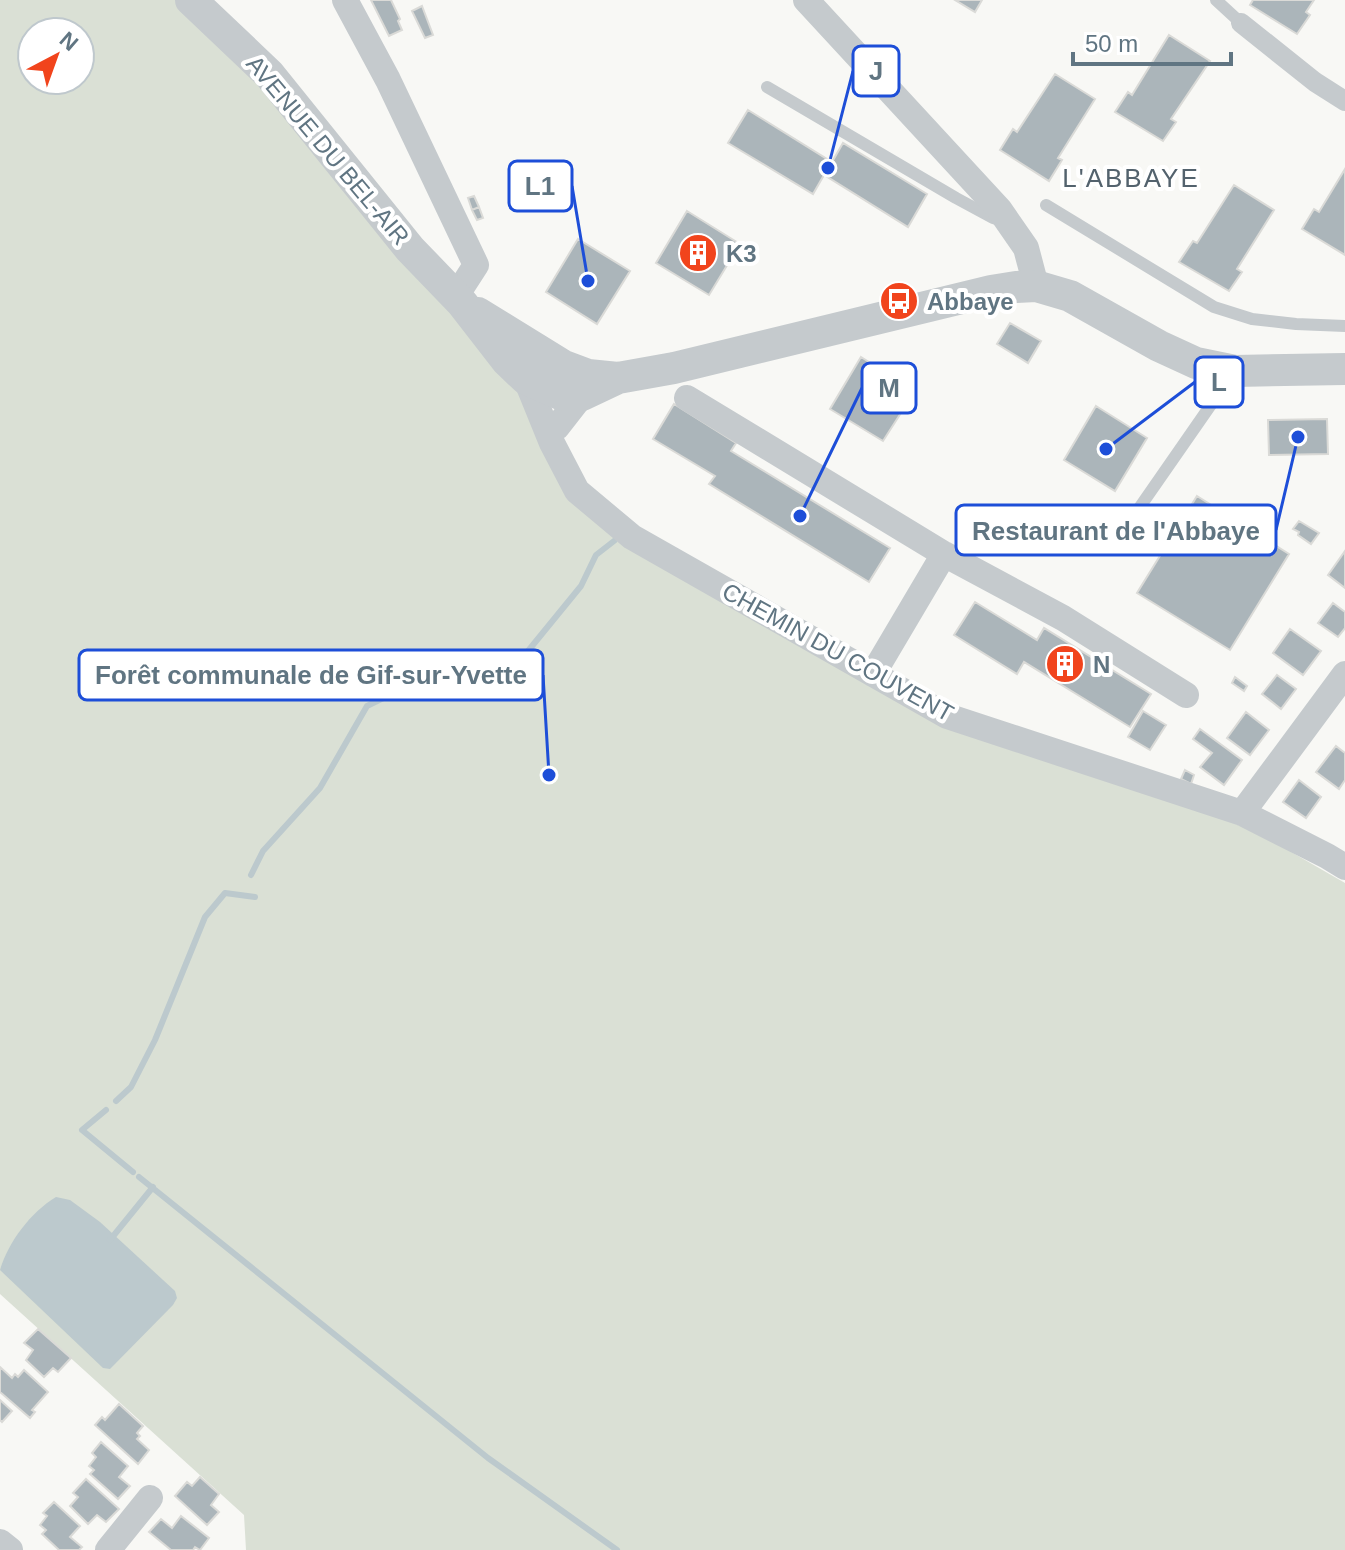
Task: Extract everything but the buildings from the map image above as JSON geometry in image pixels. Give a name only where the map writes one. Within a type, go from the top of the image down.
[{"type":"street","name":"AVENUE DU BEL-AIR","points":[[191,0],[269,74],[410,249],[517,359]]},
{"type":"street","points":[[345,0],[388,80],[476,265],[459,300]]},
{"type":"street","points":[[806,0],[999,209],[1026,248],[1036,286]]},
{"type":"street","points":[[1241,23],[1315,82],[1345,101]]},
{"type":"street","points":[[554,435],[569,385],[588,375],[618,378],[674,368],[991,291],[1036,286],[1070,296],[1196,363],[1235,371],[1345,369]]},
{"type":"street","points":[[517,359],[569,385]]},
{"type":"street","points":[[517,359],[569,385]]},
{"type":"street","name":"CHEMIN DU COUVENT","points":[[517,359],[577,491],[632,537],[947,716],[1242,813],[1345,867]]},
{"type":"street","points":[[687,398],[944,554],[1063,618],[1186,695]]},
{"type":"street","points":[[873,674],[944,554]]},
{"type":"street","points":[[1242,813],[1345,674]]},
{"type":"street","points":[[108,1550],[150,1498]]},
{"type":"street","points":[[0,1542],[10,1550]]},
{"type":"lane","points":[[1216,0],[1241,23]]},
{"type":"lane","points":[[767,87],[956,198],[1008,223]]},
{"type":"lane","points":[[1046,205],[1214,307],[1252,319],[1345,326]]},
{"type":"lane","points":[[1135,514],[1235,371]]},
{"type":"shaded area","points":[[0,0],[189,0],[516,388],[567,499],[829,657],[1239,822],[1345,883],[1345,1550],[246,1550],[244,1515],[0,1294]]},
{"type":"shaded area","points":[[56,1197],[70,1200],[100,1222],[175,1291],[177,1298],[173,1305],[110,1369],[103,1368],[0,1270],[22,1229]]},
{"type":"waterway","points":[[441,677],[480,684],[519,662],[581,586],[596,555],[614,541]]},
{"type":"waterway","points":[[251,875],[263,851],[320,788],[367,706],[416,682]]},
{"type":"waterway","points":[[116,1101],[131,1087],[155,1040],[205,917],[225,893],[255,897]]},
{"type":"waterway","points":[[106,1110],[82,1130],[133,1172]]},
{"type":"waterway","points":[[139,1177],[488,1458],[617,1550]]},
{"type":"waterway","points":[[110,1240],[153,1187]]},
{"type":"place","name":"J","points":[[828,168]]},
{"type":"place","name":"K3","points":[[698,253]]},
{"type":"place","name":"L1","points":[[588,281]]},
{"type":"place","name":"Abbaye","points":[[899,301]]},
{"type":"place","name":"Restaurant de l'Abbaye","points":[[1298,437]]},
{"type":"place","name":"L","points":[[1106,449]]},
{"type":"place","name":"M","points":[[800,516]]},
{"type":"place","name":"N","points":[[1065,664]]},
{"type":"place","name":"Forêt communale de Gif-sur-Yvette","points":[[549,775]]},
{"type":"district","name":"L'ABBAYE","points":[[1131,178]]}]
